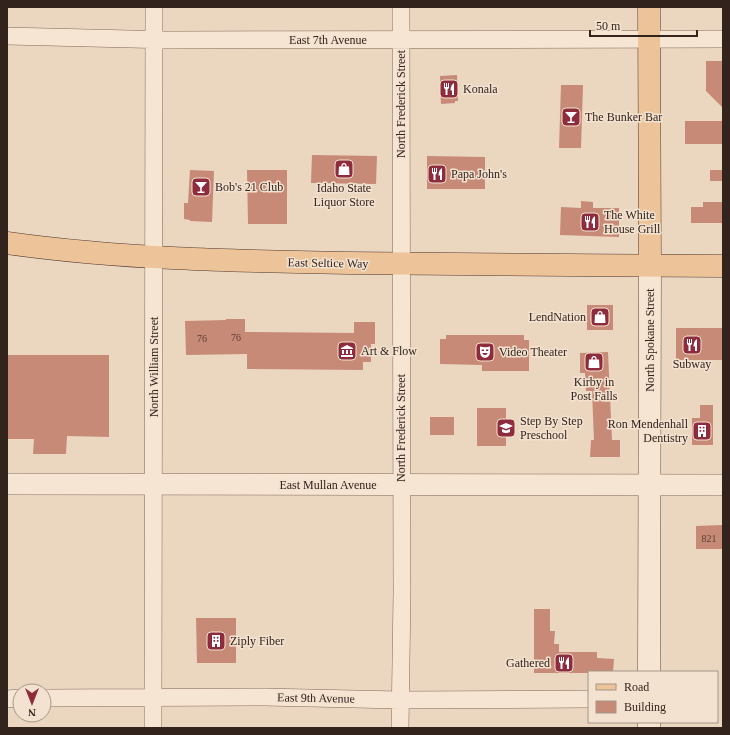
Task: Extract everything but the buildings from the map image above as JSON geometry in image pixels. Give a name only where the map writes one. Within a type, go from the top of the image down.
[{"type":"main road","name":"North Spokane Street","points":[[649,7],[649,671]]},
{"type":"main road","name":"East Seltice Way","points":[[7,243],[154,258],[402,264],[723,266]]},
{"type":"street","name":"North William Street","points":[[153,728],[154,7]]},
{"type":"street","name":"North Frederick Street","points":[[400,728],[402,594],[401,7]]},
{"type":"street","name":"East 7th Avenue","points":[[7,36],[154,39],[723,39]]},
{"type":"street","name":"East Mullan Avenue","points":[[7,484],[723,484]]},
{"type":"street","name":"East 9th Avenue","points":[[52,698],[264,697],[400,700],[588,699]]},
{"type":"place","name":"Konala","points":[[449,89]]},
{"type":"place","name":"The Bunker Bar","points":[[571,117]]},
{"type":"place","name":"Idaho State Liquor Store","points":[[344,169]]},
{"type":"place","name":"Papa John's","points":[[437,174]]},
{"type":"place","name":"Bob's 21 Club","points":[[201,187]]},
{"type":"place","name":"The White House Grill","points":[[590,222]]},
{"type":"place","name":"LendNation","points":[[600,317]]},
{"type":"place","name":"Subway","points":[[692,345]]},
{"type":"place","name":"Art & Flow","points":[[347,351]]},
{"type":"place","name":"Video Theater","points":[[485,352]]},
{"type":"place","name":"Kirby in Post Falls","points":[[594,362]]},
{"type":"place","name":"Step By Step Preschool","points":[[506,428]]},
{"type":"place","name":"Ron Mendenhall Dentistry","points":[[702,431]]},
{"type":"place","name":"Ziply Fiber","points":[[216,641]]},
{"type":"place","name":"Gathered","points":[[564,663]]}]
